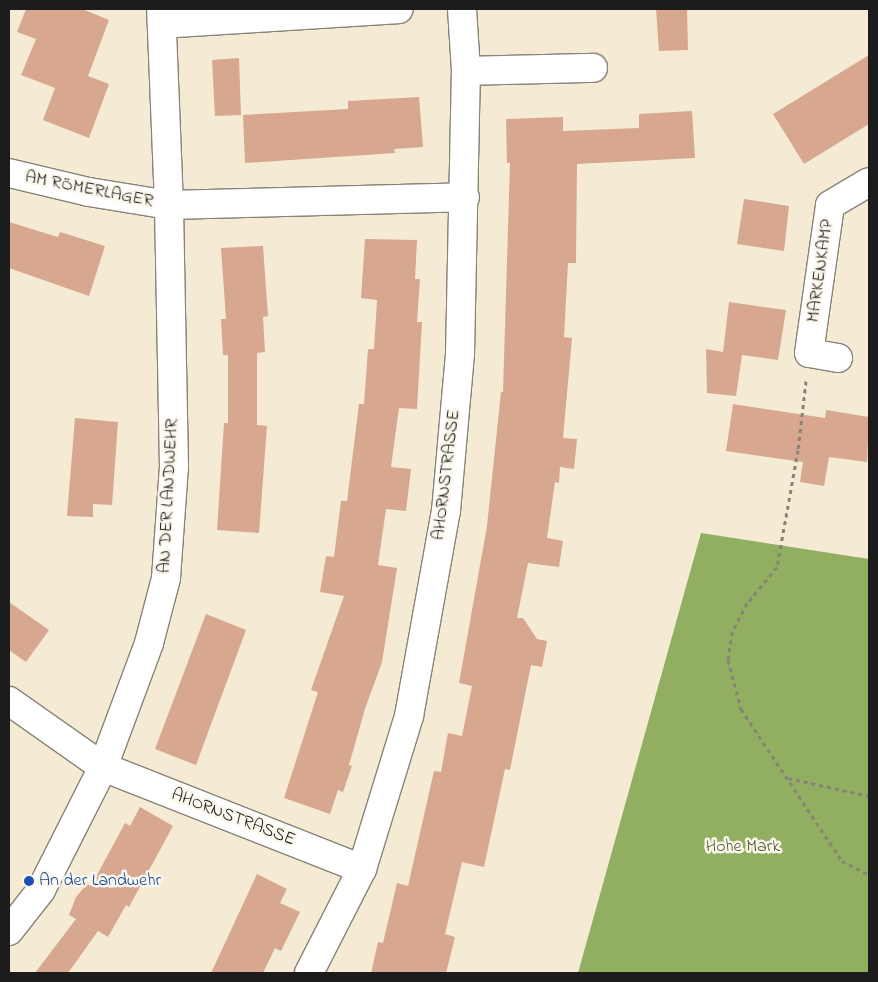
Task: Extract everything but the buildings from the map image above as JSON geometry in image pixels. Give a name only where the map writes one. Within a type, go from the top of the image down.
[{"type":"street","name":"AN DER LANDWEHR","points":[[9,931],[41,890],[103,766],[149,643],[166,578],[174,467],[170,205],[162,17],[399,9]]},
{"type":"street","name":"AHORNSTRASSE","points":[[309,973],[362,868],[409,716],[446,511],[460,354],[466,197],[466,71],[462,9]]},
{"type":"street","points":[[466,71],[592,68]]},
{"type":"street","name":"AM RÖMERLAGER","points":[[9,173],[89,192],[170,205]]},
{"type":"street","name":"MARKENKAMP","points":[[809,354],[830,205],[869,182]]},
{"type":"street","points":[[170,205],[466,197]]},
{"type":"street","points":[[809,354],[838,358]]},
{"type":"street","name":"AHORNSTRASSE","points":[[9,701],[103,766],[362,868]]},
{"type":"path","points":[[809,354],[798,450],[777,567],[747,602],[732,632],[728,660],[741,709],[842,861],[869,875]]},
{"type":"path","points":[[788,778],[869,796]]},
{"type":"green space","name":"Hohe Mark","points":[[701,533],[869,559],[869,973],[578,973]]},
{"type":"place","name":"An der Landwehr","points":[[29,881]]}]
